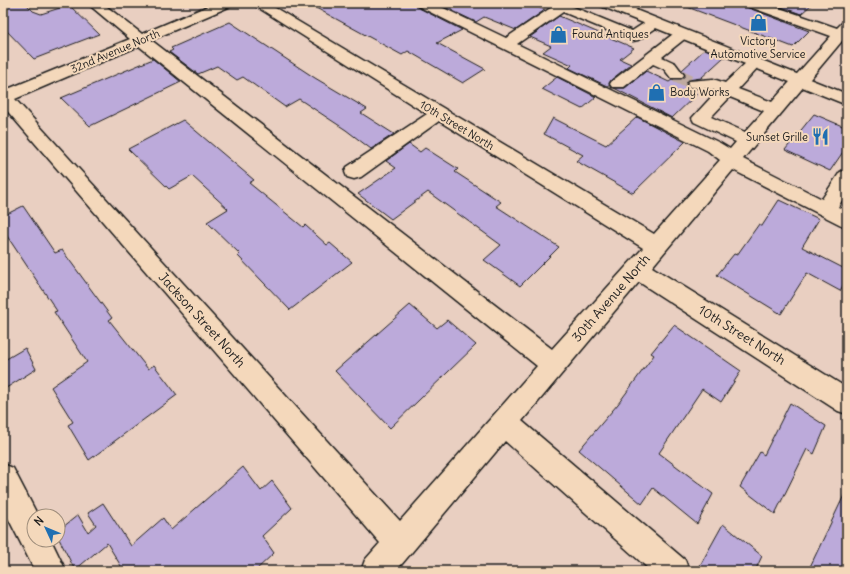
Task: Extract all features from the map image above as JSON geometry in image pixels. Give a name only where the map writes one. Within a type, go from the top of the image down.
[{"type":"street","points":[[94,3],[554,365]]},
{"type":"street","name":"32nd Avenue North","points":[[3,97],[226,3]]},
{"type":"street","name":"10th Street North","points":[[258,3],[657,246]]},
{"type":"street","points":[[606,3],[631,7],[654,23],[847,100]]},
{"type":"street","points":[[752,3],[845,29]]},
{"type":"street","points":[[430,4],[714,147],[743,168],[847,220]]},
{"type":"street","points":[[507,44],[565,5],[633,37],[654,23]]},
{"type":"street","name":"30th Avenue North","points":[[376,571],[845,29]]},
{"type":"street","points":[[618,84],[682,34]]},
{"type":"street","points":[[652,58],[678,69]]},
{"type":"street","points":[[748,141],[700,118],[710,83],[754,63]]},
{"type":"street","points":[[710,83],[775,110]]},
{"type":"street","name":"Jackson Street North","points":[[3,97],[400,543]]},
{"type":"street","points":[[354,172],[439,114]]},
{"type":"street","points":[[826,209],[847,178]]},
{"type":"street","name":"10th Street North","points":[[637,269],[847,402]]},
{"type":"street","points":[[504,422],[674,571]]},
{"type":"street","points":[[3,478],[26,523]]},
{"type":"street","points":[[38,548],[50,571]]},
{"type":"building","points":[[3,3],[25,3],[33,11],[41,14],[69,5],[99,34],[34,59],[3,27]]},
{"type":"building","points":[[307,3],[415,3],[417,7],[462,30],[437,43],[485,69],[463,83],[408,51],[402,55]]},
{"type":"building","points":[[436,3],[528,3],[545,10],[516,30],[484,17],[476,22]]},
{"type":"building","name":"Victory Automotive Service","points":[[682,3],[744,3],[746,7],[809,31],[793,47],[682,5]]},
{"type":"building","points":[[770,3],[813,3],[801,14]]},
{"type":"building","points":[[559,16],[634,48],[620,59],[631,64],[611,80],[609,83],[610,86],[607,86],[569,68],[572,65],[543,52],[551,46],[530,37]]},
{"type":"building","points":[[230,22],[315,78],[367,109],[361,113],[394,134],[371,149],[346,130],[299,99],[285,107],[243,77],[237,80],[217,66],[198,74],[169,52],[173,50],[171,48]]},
{"type":"building","name":"Body Works","points":[[705,49],[724,57],[701,78],[688,80],[686,85],[690,89],[688,90],[697,94],[672,118],[614,88],[625,88],[646,71],[669,82],[672,80],[682,79],[686,75],[682,70]]},
{"type":"building","points":[[153,59],[181,82],[90,126],[61,98]]},
{"type":"building","points":[[557,77],[596,97],[582,109],[542,89]]},
{"type":"building","name":"Sunset Grille","points":[[814,114],[847,128],[847,146],[830,171],[785,150]]},
{"type":"building","points":[[637,117],[685,142],[633,193],[576,161],[583,155],[544,134],[553,118],[606,145]]},
{"type":"building","points":[[183,120],[254,180],[249,183],[303,227],[305,225],[327,245],[330,243],[352,262],[290,310],[238,256],[240,254],[207,222],[228,209],[192,176],[169,189],[128,149]]},
{"type":"building","points":[[409,144],[420,152],[425,148],[458,169],[455,172],[501,202],[496,206],[559,247],[520,286],[484,260],[501,245],[428,192],[391,219],[358,194],[396,168],[386,161]]},
{"type":"building","points":[[779,200],[819,219],[802,247],[847,270],[847,278],[840,291],[807,273],[781,314],[717,275],[734,254],[737,255],[759,224],[762,226]]},
{"type":"building","points":[[23,206],[55,253],[62,250],[112,318],[109,320],[148,369],[154,365],[177,395],[89,460],[68,425],[73,422],[51,387],[87,362],[54,312],[57,311],[3,230],[3,216]]},
{"type":"building","points":[[410,305],[437,328],[447,320],[476,345],[390,428],[335,371]]},
{"type":"building","points":[[674,325],[741,371],[721,402],[702,389],[659,453],[713,494],[697,524],[653,488],[642,504],[579,450],[618,404],[654,355],[651,353]]},
{"type":"building","points":[[25,348],[36,369],[3,390],[3,361]]},
{"type":"building","points":[[790,403],[826,426],[814,454],[807,449],[775,514],[740,487],[760,452],[764,455]]},
{"type":"building","points":[[243,467],[261,491],[272,481],[292,508],[262,536],[274,553],[255,571],[124,571],[107,543],[75,570],[64,548],[66,548],[66,525],[78,515],[88,532],[96,525],[88,513],[103,503],[131,546],[163,518],[171,530]]},
{"type":"building","points":[[847,489],[847,571],[808,571]]},
{"type":"building","points":[[723,524],[762,556],[755,571],[697,571]]},
{"type":"tunnel","points":[[676,75],[695,84]]},
{"type":"place","name":"Victory Automotive Service","points":[[758,23]]},
{"type":"place","name":"Found Antiques","points":[[559,34]]},
{"type":"place","name":"Body Works","points":[[657,92]]},
{"type":"place","name":"Sunset Grille","points":[[821,137]]}]
